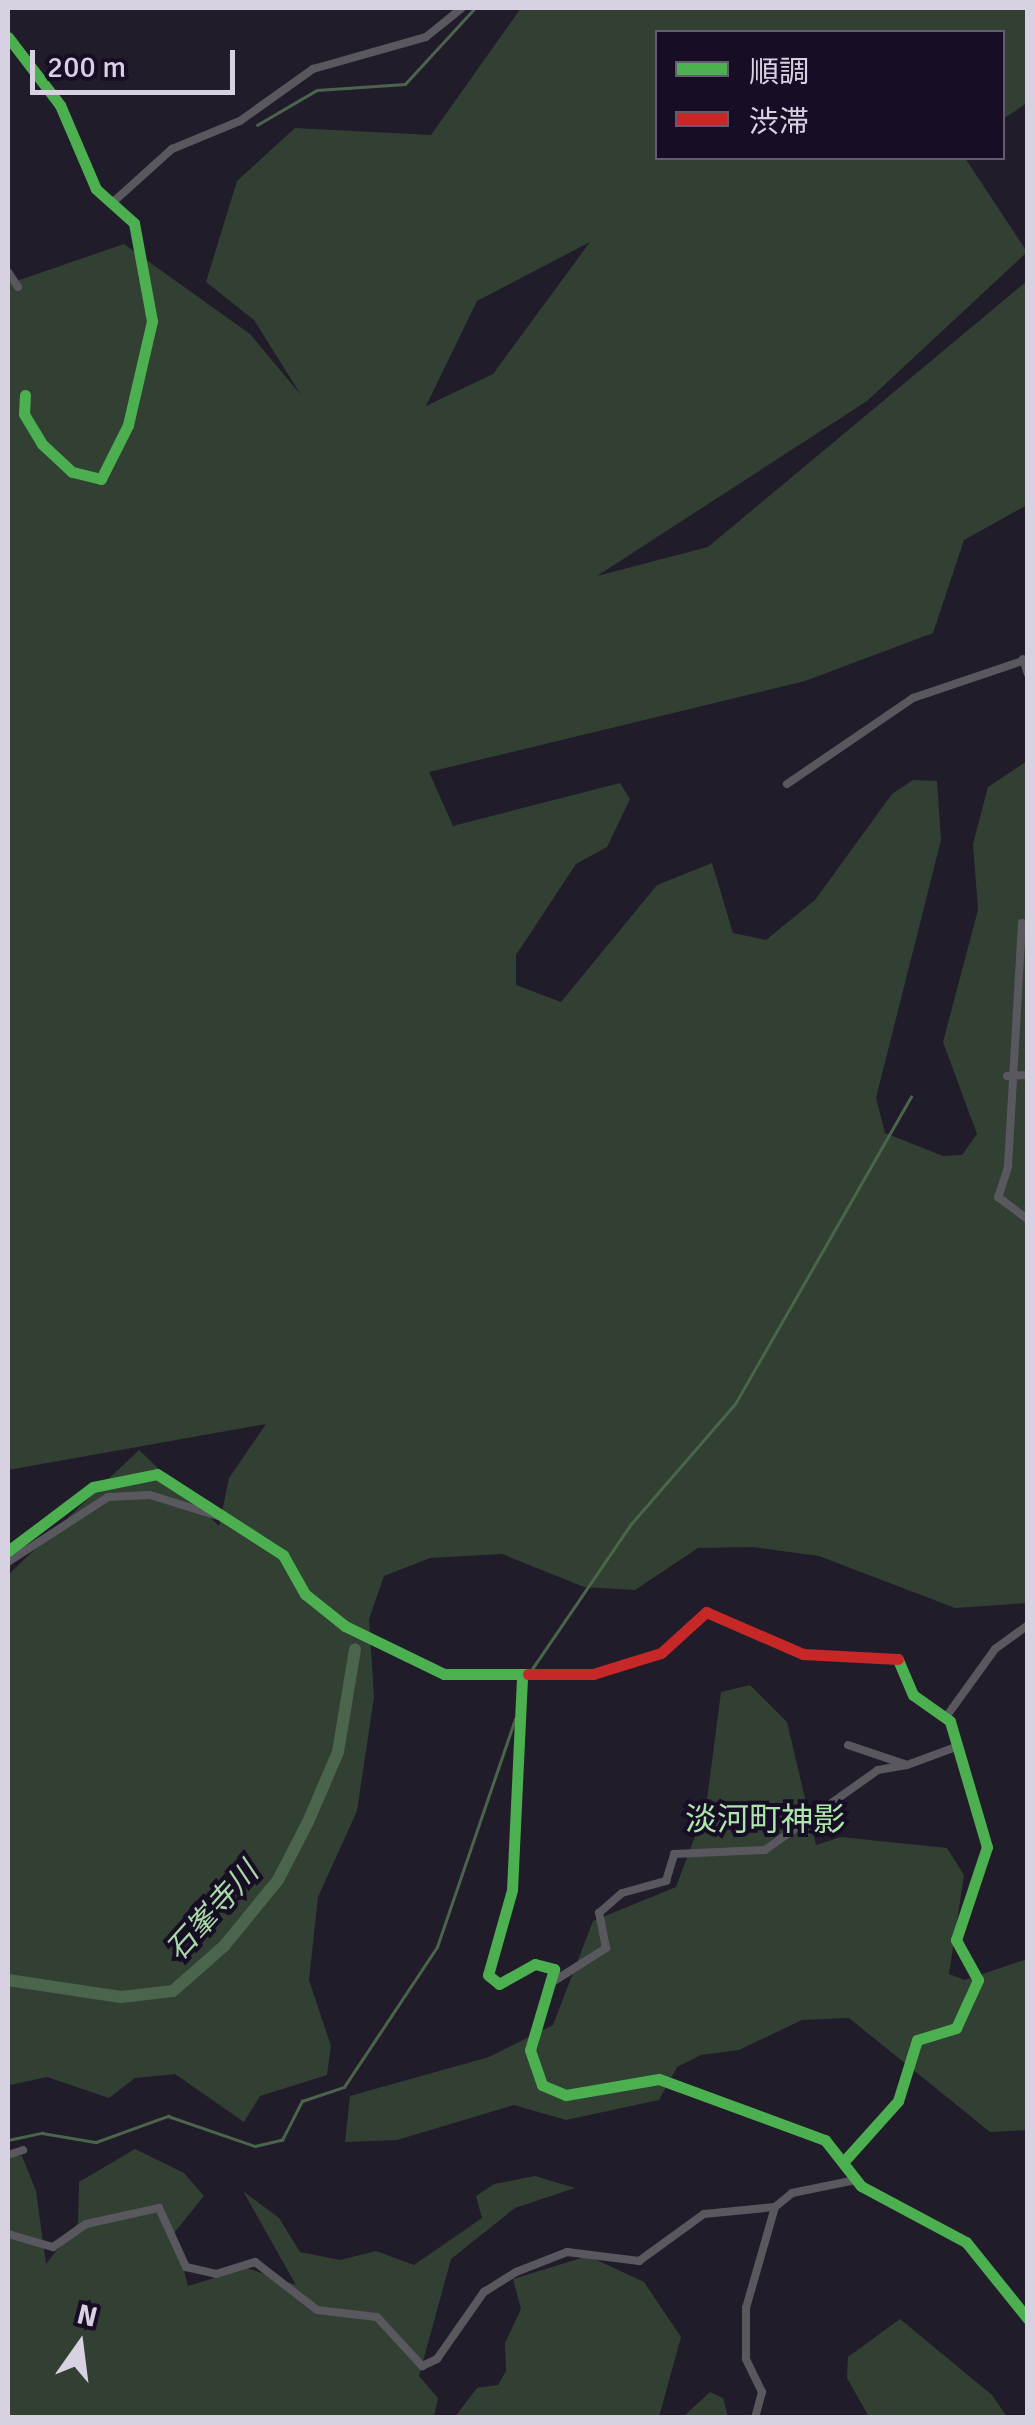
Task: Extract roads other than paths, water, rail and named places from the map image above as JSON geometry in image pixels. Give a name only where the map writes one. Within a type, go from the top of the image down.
[{"type":"street","points":[[112,203],[172,148],[240,121],[313,69],[426,37],[462,8]]},
{"type":"street","points":[[8,37],[38,68],[96,189],[142,242],[152,321],[136,399],[101,479],[72,472],[42,444],[24,414],[26,394]]},
{"type":"street","points":[[8,272],[18,287]]},
{"type":"street","points":[[787,784],[913,698],[1025,659],[1028,674]]},
{"type":"street","points":[[1022,923],[1007,1076],[1008,1167],[998,1198],[1028,1220]]},
{"type":"street","points":[[1007,1076],[1028,1075]]},
{"type":"street","points":[[8,1551],[93,1487],[129,1473],[174,1480],[218,1516],[283,1554],[314,1603],[406,1661],[522,1678],[649,1658],[706,1612],[803,1654],[900,1659],[913,1695],[946,1717],[987,1847],[956,1940],[978,1980],[956,2028],[917,2040],[898,2100],[846,2159]]},
{"type":"street","points":[[8,1562],[108,1496],[150,1495],[218,1516]]},
{"type":"street","points":[[946,1717],[996,1648],[1028,1625]]},
{"type":"street","points":[[522,1678],[512,1890],[488,1975],[506,1984],[542,1963],[554,1981]]},
{"type":"street","points":[[848,1745],[907,1765]]},
{"type":"street","points":[[956,1747],[907,1765],[878,1770],[765,1850],[674,1854],[666,1881],[622,1893],[599,1913],[606,1948],[554,1981],[530,2050],[548,2090],[659,2079],[806,2131],[846,2159],[856,2180],[966,2242],[1028,2319]]},
{"type":"street","points":[[8,2155],[24,2150]]},
{"type":"street","points":[[756,2418],[762,2392],[746,2359],[746,2308],[774,2208],[792,2192],[856,2180]]},
{"type":"street","points":[[8,2234],[54,2247],[86,2224],[159,2208],[186,2267],[216,2274],[255,2262],[317,2310],[377,2318],[422,2366],[438,2358],[484,2292],[516,2272],[567,2252],[639,2261],[704,2214],[774,2208]]},
{"type":"waterway","points":[[257,125],[317,90],[405,84],[475,8]]},
{"type":"waterway","points":[[532,1669],[631,1524],[735,1404],[911,1097]]},
{"type":"waterway","name":"石峯寺川","points":[[8,1980],[121,1997],[173,1991],[224,1946],[278,1880],[308,1822],[338,1752],[355,1649]]},
{"type":"waterway","points":[[8,2140],[42,2133],[96,2142],[168,2116],[255,2146],[282,2140],[302,2101],[344,2087],[437,1947],[515,1719]]},
{"type":"district","name":"淡河町神影","points":[[765,1820]]}]
